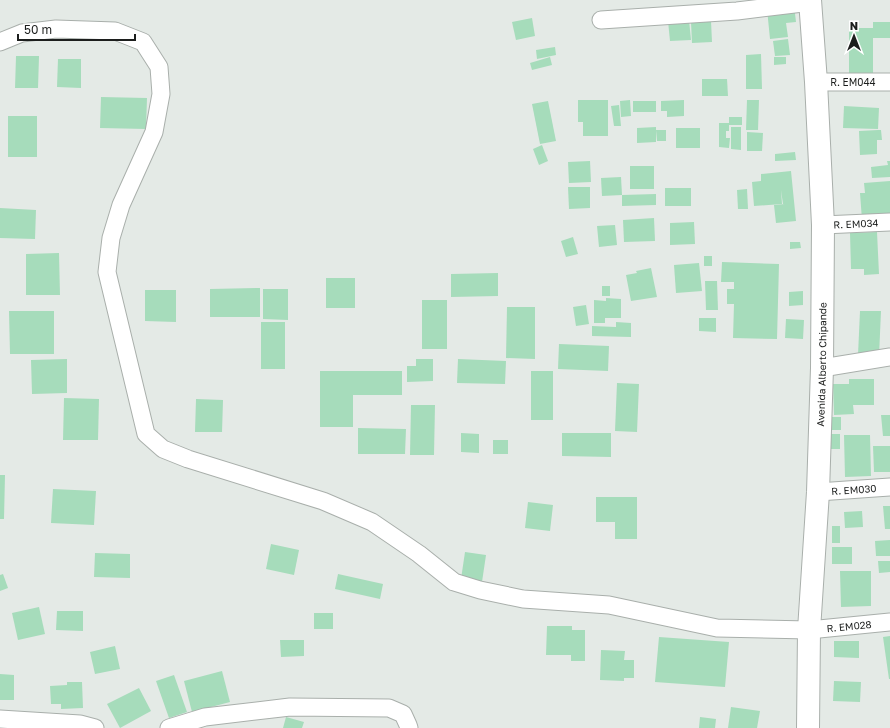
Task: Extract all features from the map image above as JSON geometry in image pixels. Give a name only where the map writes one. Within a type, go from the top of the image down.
[{"type":"main road","name":"Avenida Alberto Chipande","points":[[808,728],[809,630],[818,492],[822,368],[822,226],[816,82],[810,1]]},
{"type":"street","points":[[601,20],[737,11],[810,1]]},
{"type":"street","name":"R. EM028","points":[[0,42],[22,33],[56,29],[115,31],[143,42],[159,67],[161,94],[154,132],[121,206],[111,238],[107,272],[146,434],[163,450],[323,501],[372,522],[418,554],[454,582],[480,590],[523,599],[610,605],[717,628],[809,630],[890,622]]},
{"type":"street","name":"R. EM044","points":[[816,82],[890,82]]},
{"type":"street","name":"R. EM034","points":[[822,226],[890,222]]},
{"type":"street","points":[[822,368],[890,357]]},
{"type":"street","name":"R. EM030","points":[[818,492],[890,487]]},
{"type":"street","points":[[169,728],[205,717],[290,707],[389,708],[403,714],[409,728]]},
{"type":"street","points":[[0,720],[80,724],[94,728]]},
{"type":"building","points":[[794,5],[796,22],[786,23],[788,37],[770,39],[767,9]]},
{"type":"building","points":[[532,18],[535,36],[516,40],[512,22]]},
{"type":"building","points":[[689,20],[691,40],[670,41],[668,21]]},
{"type":"building","points":[[711,21],[712,42],[692,43],[691,22]]},
{"type":"building","points":[[873,22],[890,22],[890,38],[873,38],[873,76],[849,76],[849,28],[873,28]]},
{"type":"building","points":[[788,39],[790,55],[775,56],[773,41]]},
{"type":"building","points":[[555,47],[556,55],[537,59],[536,50]]},
{"type":"building","points":[[761,54],[762,89],[746,89],[746,55]]},
{"type":"building","points":[[16,56],[39,56],[38,88],[15,88]]},
{"type":"building","points":[[550,57],[552,65],[532,70],[530,63]]},
{"type":"building","points":[[774,57],[786,57],[786,64],[774,65]]},
{"type":"building","points":[[58,59],[81,59],[81,88],[57,87]]},
{"type":"building","points":[[702,79],[727,79],[728,96],[702,96]]},
{"type":"building","points":[[101,97],[147,98],[146,129],[100,128]]},
{"type":"building","points":[[578,100],[608,100],[608,136],[583,136],[583,122],[578,122]]},
{"type":"building","points":[[630,100],[631,116],[621,117],[620,101]]},
{"type":"building","points":[[684,100],[684,116],[667,117],[667,111],[661,111],[661,101]]},
{"type":"building","points":[[747,100],[759,100],[758,130],[746,130]]},
{"type":"building","points":[[548,101],[556,141],[540,144],[532,104]]},
{"type":"building","points":[[633,101],[656,101],[656,112],[633,112]]},
{"type":"building","points":[[619,105],[621,126],[614,126],[611,106]]},
{"type":"building","points":[[844,106],[879,108],[878,129],[843,128]]},
{"type":"building","points":[[8,116],[37,116],[37,157],[8,157]]},
{"type":"building","points":[[729,117],[742,117],[742,125],[729,125],[729,131],[726,131],[726,138],[730,138],[729,148],[719,147],[719,123],[729,123]]},
{"type":"building","points":[[656,127],[656,142],[637,143],[637,128]]},
{"type":"building","points":[[731,127],[741,127],[741,150],[731,149]]},
{"type":"building","points":[[676,128],[700,128],[700,148],[676,148]]},
{"type":"building","points":[[656,130],[666,130],[666,141],[657,141]]},
{"type":"building","points":[[881,130],[882,140],[877,140],[877,154],[860,155],[859,131]]},
{"type":"building","points":[[747,132],[763,133],[762,151],[747,151]]},
{"type":"building","points":[[542,145],[548,161],[539,165],[533,149]]},
{"type":"building","points":[[795,152],[796,160],[775,161],[775,154]]},
{"type":"building","points":[[590,161],[591,182],[569,183],[568,162]]},
{"type":"building","points":[[887,161],[890,161],[890,177],[872,178],[871,167],[888,165]]},
{"type":"building","points":[[630,166],[654,166],[654,189],[630,189]]},
{"type":"building","points":[[791,171],[796,221],[776,223],[774,205],[785,204],[783,204],[781,190],[782,204],[754,206],[752,182],[761,181],[761,174]]},
{"type":"building","points":[[621,177],[622,195],[602,196],[601,178]]},
{"type":"building","points":[[890,181],[890,219],[862,220],[860,193],[865,193],[864,183]]},
{"type":"building","points":[[568,187],[590,187],[590,208],[569,209]]},
{"type":"building","points":[[665,188],[691,188],[691,206],[665,206]]},
{"type":"building","points":[[747,189],[748,209],[738,209],[737,190]]},
{"type":"building","points":[[656,194],[656,205],[622,206],[622,195]]},
{"type":"building","points":[[0,208],[36,210],[35,239],[0,238]]},
{"type":"building","points":[[654,218],[655,241],[624,242],[623,220]]},
{"type":"building","points":[[694,222],[695,244],[670,245],[670,223]]},
{"type":"building","points":[[615,225],[617,245],[599,247],[597,226]]},
{"type":"building","points":[[877,232],[879,274],[864,275],[864,269],[851,269],[850,233]]},
{"type":"building","points":[[573,237],[578,254],[566,257],[561,241]]},
{"type":"building","points":[[790,242],[800,242],[801,248],[790,249]]},
{"type":"building","points":[[59,253],[60,295],[26,295],[26,254]]},
{"type":"building","points":[[704,256],[712,256],[712,266],[704,266]]},
{"type":"building","points":[[722,262],[779,264],[777,339],[733,338],[734,304],[727,304],[727,289],[734,289],[734,282],[721,282]]},
{"type":"building","points":[[699,263],[702,291],[676,293],[674,265]]},
{"type":"building","points":[[651,268],[657,297],[631,301],[626,275]]},
{"type":"building","points":[[498,273],[498,296],[451,297],[451,274]]},
{"type":"building","points":[[326,278],[355,278],[355,308],[326,308]]},
{"type":"building","points":[[705,281],[717,281],[718,310],[706,310]]},
{"type":"building","points":[[602,286],[610,286],[610,296],[602,296]]},
{"type":"building","points":[[260,288],[260,317],[210,317],[210,289]]},
{"type":"building","points":[[263,289],[288,289],[288,320],[263,319]]},
{"type":"building","points":[[145,290],[176,290],[176,322],[145,321]]},
{"type":"building","points":[[803,291],[803,305],[789,306],[789,292]]},
{"type":"building","points":[[606,298],[621,299],[621,318],[605,318],[605,323],[594,323],[594,300],[606,301]]},
{"type":"building","points":[[422,300],[447,300],[447,349],[422,349]]},
{"type":"building","points":[[586,305],[589,324],[576,326],[573,307]]},
{"type":"building","points":[[507,307],[535,307],[535,359],[506,358]]},
{"type":"building","points":[[9,311],[54,311],[54,354],[10,354]]},
{"type":"building","points":[[860,311],[881,311],[879,356],[858,355]]},
{"type":"building","points":[[699,318],[716,318],[716,332],[699,331]]},
{"type":"building","points":[[786,319],[804,320],[803,339],[785,338]]},
{"type":"building","points":[[261,322],[285,322],[285,369],[261,369]]},
{"type":"building","points":[[616,322],[631,323],[631,337],[592,336],[592,326],[616,327]]},
{"type":"building","points":[[559,344],[609,346],[608,371],[558,369]]},
{"type":"building","points":[[67,359],[67,393],[32,394],[31,360]]},
{"type":"building","points":[[416,359],[433,359],[433,381],[407,382],[407,366],[416,366]]},
{"type":"building","points":[[458,359],[506,361],[505,384],[457,383]]},
{"type":"building","points":[[320,371],[402,371],[402,395],[353,395],[353,427],[320,427]]},
{"type":"building","points":[[531,371],[553,371],[553,420],[531,420]]},
{"type":"building","points":[[849,379],[874,379],[874,405],[853,405],[854,414],[834,415],[833,384],[849,384]]},
{"type":"building","points":[[617,383],[639,384],[637,432],[615,431]]},
{"type":"building","points":[[64,398],[99,399],[98,440],[63,440]]},
{"type":"building","points":[[196,399],[223,400],[222,432],[195,432]]},
{"type":"building","points":[[411,405],[435,405],[434,455],[410,455]]},
{"type":"building","points":[[881,415],[890,415],[890,436],[883,436]]},
{"type":"building","points":[[831,417],[841,417],[841,430],[831,430]]},
{"type":"building","points":[[358,428],[406,429],[405,454],[358,454]]},
{"type":"building","points":[[461,433],[479,434],[479,453],[461,452]]},
{"type":"building","points":[[562,433],[611,433],[611,457],[562,456]]},
{"type":"building","points":[[830,434],[840,434],[840,449],[830,449]]},
{"type":"building","points":[[844,435],[870,435],[871,476],[845,477]]},
{"type":"building","points":[[493,440],[508,440],[508,454],[493,454]]},
{"type":"building","points":[[873,446],[890,446],[890,472],[874,472]]},
{"type":"building","points":[[0,475],[5,475],[4,519],[0,519]]},
{"type":"building","points":[[53,489],[96,491],[94,525],[51,523]]},
{"type":"building","points":[[596,497],[637,497],[637,539],[615,539],[615,522],[596,522]]},
{"type":"building","points":[[528,502],[553,505],[550,531],[525,528]]},
{"type":"building","points":[[883,506],[890,506],[890,529],[885,529]]},
{"type":"building","points":[[862,511],[863,527],[845,528],[844,512]]},
{"type":"building","points":[[832,526],[840,526],[840,543],[832,543]]},
{"type":"building","points":[[890,540],[890,556],[876,556],[875,541]]},
{"type":"building","points":[[271,544],[299,550],[294,575],[266,569]]},
{"type":"building","points":[[832,547],[852,547],[852,564],[832,564]]},
{"type":"building","points":[[465,552],[486,555],[482,582],[461,579]]},
{"type":"building","points":[[95,553],[130,554],[130,578],[94,577]]},
{"type":"building","points":[[878,561],[890,561],[890,572],[879,573]]},
{"type":"building","points":[[840,571],[871,571],[871,606],[841,607]]},
{"type":"building","points":[[3,574],[8,588],[0,591],[0,575]]},
{"type":"building","points":[[338,574],[383,584],[380,599],[335,589]]},
{"type":"building","points":[[39,607],[45,634],[18,640],[12,613]]},
{"type":"building","points":[[57,611],[83,611],[83,631],[56,630]]},
{"type":"building","points":[[314,613],[333,613],[333,629],[314,629]]},
{"type":"building","points":[[547,626],[572,626],[572,630],[585,630],[585,661],[571,661],[571,655],[546,655]]},
{"type":"building","points":[[890,636],[890,679],[889,679],[883,637]]},
{"type":"building","points":[[659,637],[729,642],[725,687],[655,682]]},
{"type":"building","points":[[280,640],[304,640],[304,656],[281,657]]},
{"type":"building","points":[[834,641],[859,641],[859,658],[834,657]]},
{"type":"building","points":[[115,646],[120,669],[95,674],[90,652]]},
{"type":"building","points":[[601,650],[625,651],[624,660],[634,660],[634,678],[624,678],[624,681],[600,680]]},
{"type":"building","points":[[222,671],[230,702],[192,712],[184,681]]},
{"type":"building","points":[[0,674],[14,675],[14,700],[0,700]]},
{"type":"building","points":[[174,675],[187,712],[169,718],[156,681]]},
{"type":"building","points":[[834,681],[861,682],[860,702],[833,701]]},
{"type":"building","points":[[67,682],[82,682],[83,708],[61,709],[61,704],[51,704],[50,686],[67,685]]},
{"type":"building","points":[[139,688],[151,711],[120,728],[107,704]]},
{"type":"building","points":[[731,707],[760,711],[757,728],[728,728]]},
{"type":"building","points":[[286,717],[304,722],[302,728],[283,728]]},
{"type":"building","points":[[700,717],[716,719],[715,728],[699,728]]}]
